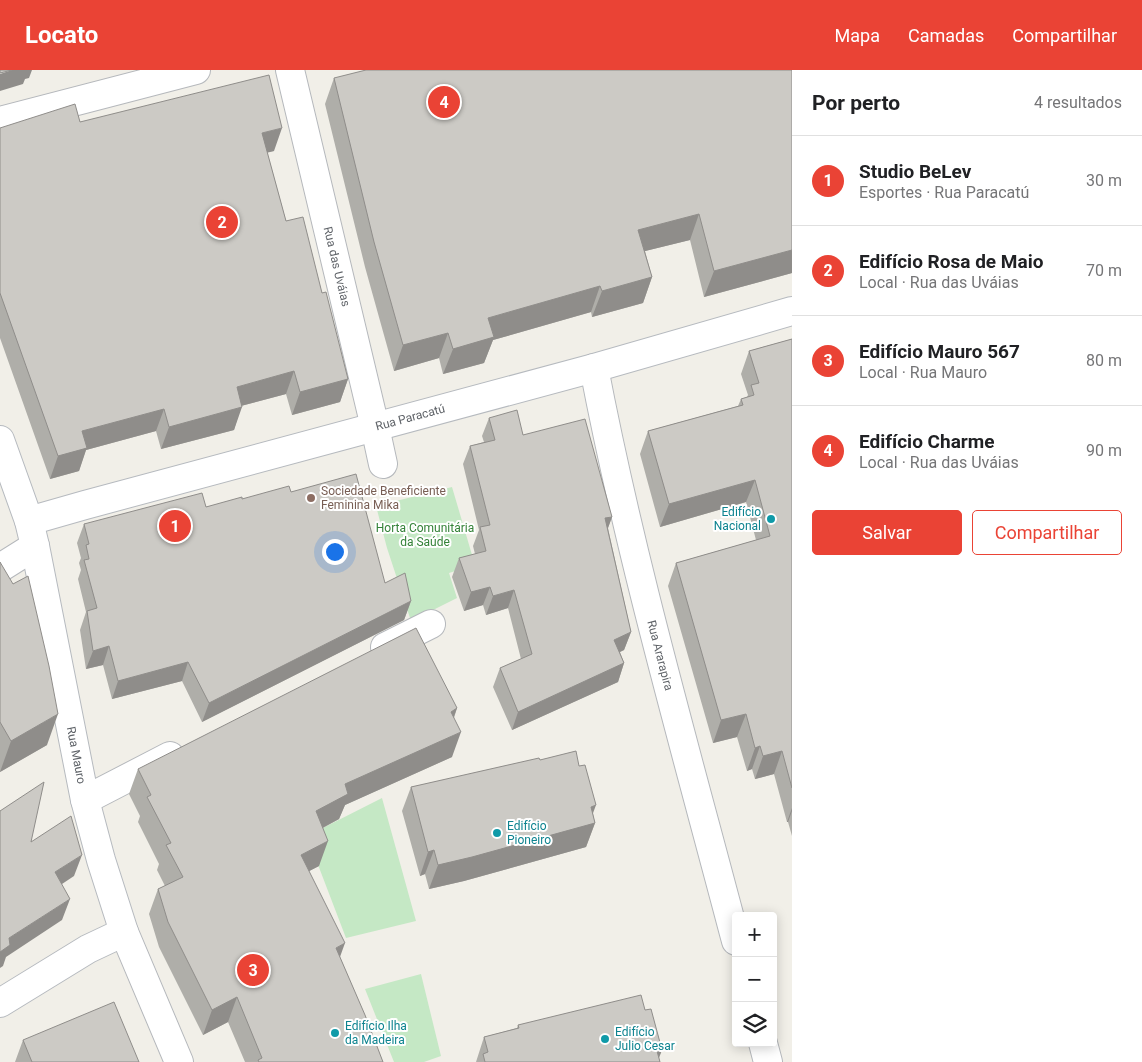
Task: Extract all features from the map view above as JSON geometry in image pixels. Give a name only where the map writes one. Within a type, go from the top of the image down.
[{"type":"street","points":[[0,121],[196,70]]},
{"type":"street","name":"Rua das Uváias","points":[[290,70],[375,427],[382,464]]},
{"type":"street","name":"Rua Paracatú","points":[[0,568],[32,533],[85,505],[594,368],[792,310]]},
{"type":"street","name":"Rua Ararapira","points":[[594,368],[638,568],[732,926]]},
{"type":"street","name":"Rua Mauro","points":[[0,440],[32,533],[85,800],[101,860],[124,932],[179,1062]]},
{"type":"street","points":[[362,659],[431,624]]},
{"type":"street","points":[[85,800],[188,747]]},
{"type":"street","points":[[0,1003],[88,949],[124,932]]},
{"type":"street","points":[[764,1047],[768,1062]]},
{"type":"green space","name":"Horta Comunitária da Saúde","points":[[452,487],[475,565],[449,573],[457,598],[411,621],[387,548],[376,506]]},
{"type":"green space","points":[[382,798],[416,921],[346,938],[307,836]]},
{"type":"green space","points":[[421,974],[441,1056],[424,1062],[394,1062],[365,989]]},
{"type":"building","points":[[0,70],[12,70],[0,73]]},
{"type":"building","points":[[366,70],[792,70],[792,250],[714,271],[699,214],[638,230],[652,277],[602,291],[600,286],[488,318],[494,337],[453,349],[448,333],[403,345],[374,242],[334,78]]},
{"type":"building","points":[[269,75],[282,128],[262,133],[286,221],[303,217],[322,293],[326,292],[348,379],[300,392],[294,371],[237,387],[242,407],[169,427],[164,409],[82,431],[87,448],[58,456],[0,293],[0,128],[75,104],[80,122]]},
{"type":"building","points":[[792,339],[792,788],[782,751],[763,756],[760,746],[755,748],[746,714],[721,720],[676,563],[770,536],[755,480],[669,504],[648,431],[743,405],[741,399],[754,395],[751,385],[759,383],[749,351]]},
{"type":"building","points":[[517,410],[523,435],[585,419],[612,517],[605,518],[631,632],[614,640],[624,663],[518,712],[500,668],[532,654],[514,590],[493,596],[490,587],[471,592],[459,558],[486,551],[480,527],[490,525],[470,446],[495,440],[489,418]]},
{"type":"building","points":[[356,474],[385,583],[405,573],[411,601],[209,703],[188,662],[118,681],[109,646],[93,651],[87,611],[97,608],[84,560],[89,559],[86,545],[89,544],[84,524],[202,493],[206,507],[289,486],[291,492]]},
{"type":"building","points":[[0,562],[13,584],[28,576],[58,714],[11,741],[0,722]]},
{"type":"building","points":[[416,628],[457,708],[451,712],[461,732],[345,784],[348,794],[316,811],[328,841],[301,855],[345,943],[336,948],[383,1062],[259,1062],[258,1060],[262,1058],[237,997],[212,1010],[168,922],[158,889],[183,877],[166,845],[171,843],[147,797],[151,795],[138,769]]},
{"type":"building","name":"Edifício Pioneiro","points":[[576,751],[579,766],[585,765],[596,805],[591,807],[595,823],[438,865],[434,850],[428,852],[411,787]]},
{"type":"building","points":[[44,782],[31,842],[71,816],[82,855],[55,872],[70,899],[9,938],[10,945],[0,952],[0,811]]},
{"type":"building","points":[[641,995],[645,1010],[651,1009],[662,1050],[657,1051],[660,1062],[485,1062],[483,1054],[488,1052],[484,1037],[519,1028],[518,1025]]},
{"type":"building","points":[[114,1002],[139,1062],[32,1062],[23,1040]]},
{"type":"place","name":"Edifício Charme","points":[[444,102]]},
{"type":"place","name":"Edifício Rosa de Maio","points":[[222,222]]},
{"type":"place","name":"Sociedade Beneficiente Feminina Mika","points":[[311,498]]},
{"type":"place","name":"Edifício Nacional","points":[[771,519]]},
{"type":"place","name":"Studio BeLev","points":[[175,526]]},
{"type":"place","name":"Edifício Pioneiro","points":[[497,833]]},
{"type":"place","name":"Edifício Mauro 567","points":[[253,970]]},
{"type":"place","name":"Edifício Ilha da Madeira","points":[[335,1033]]},
{"type":"place","name":"Edifício Julio Cesar","points":[[605,1039]]}]
